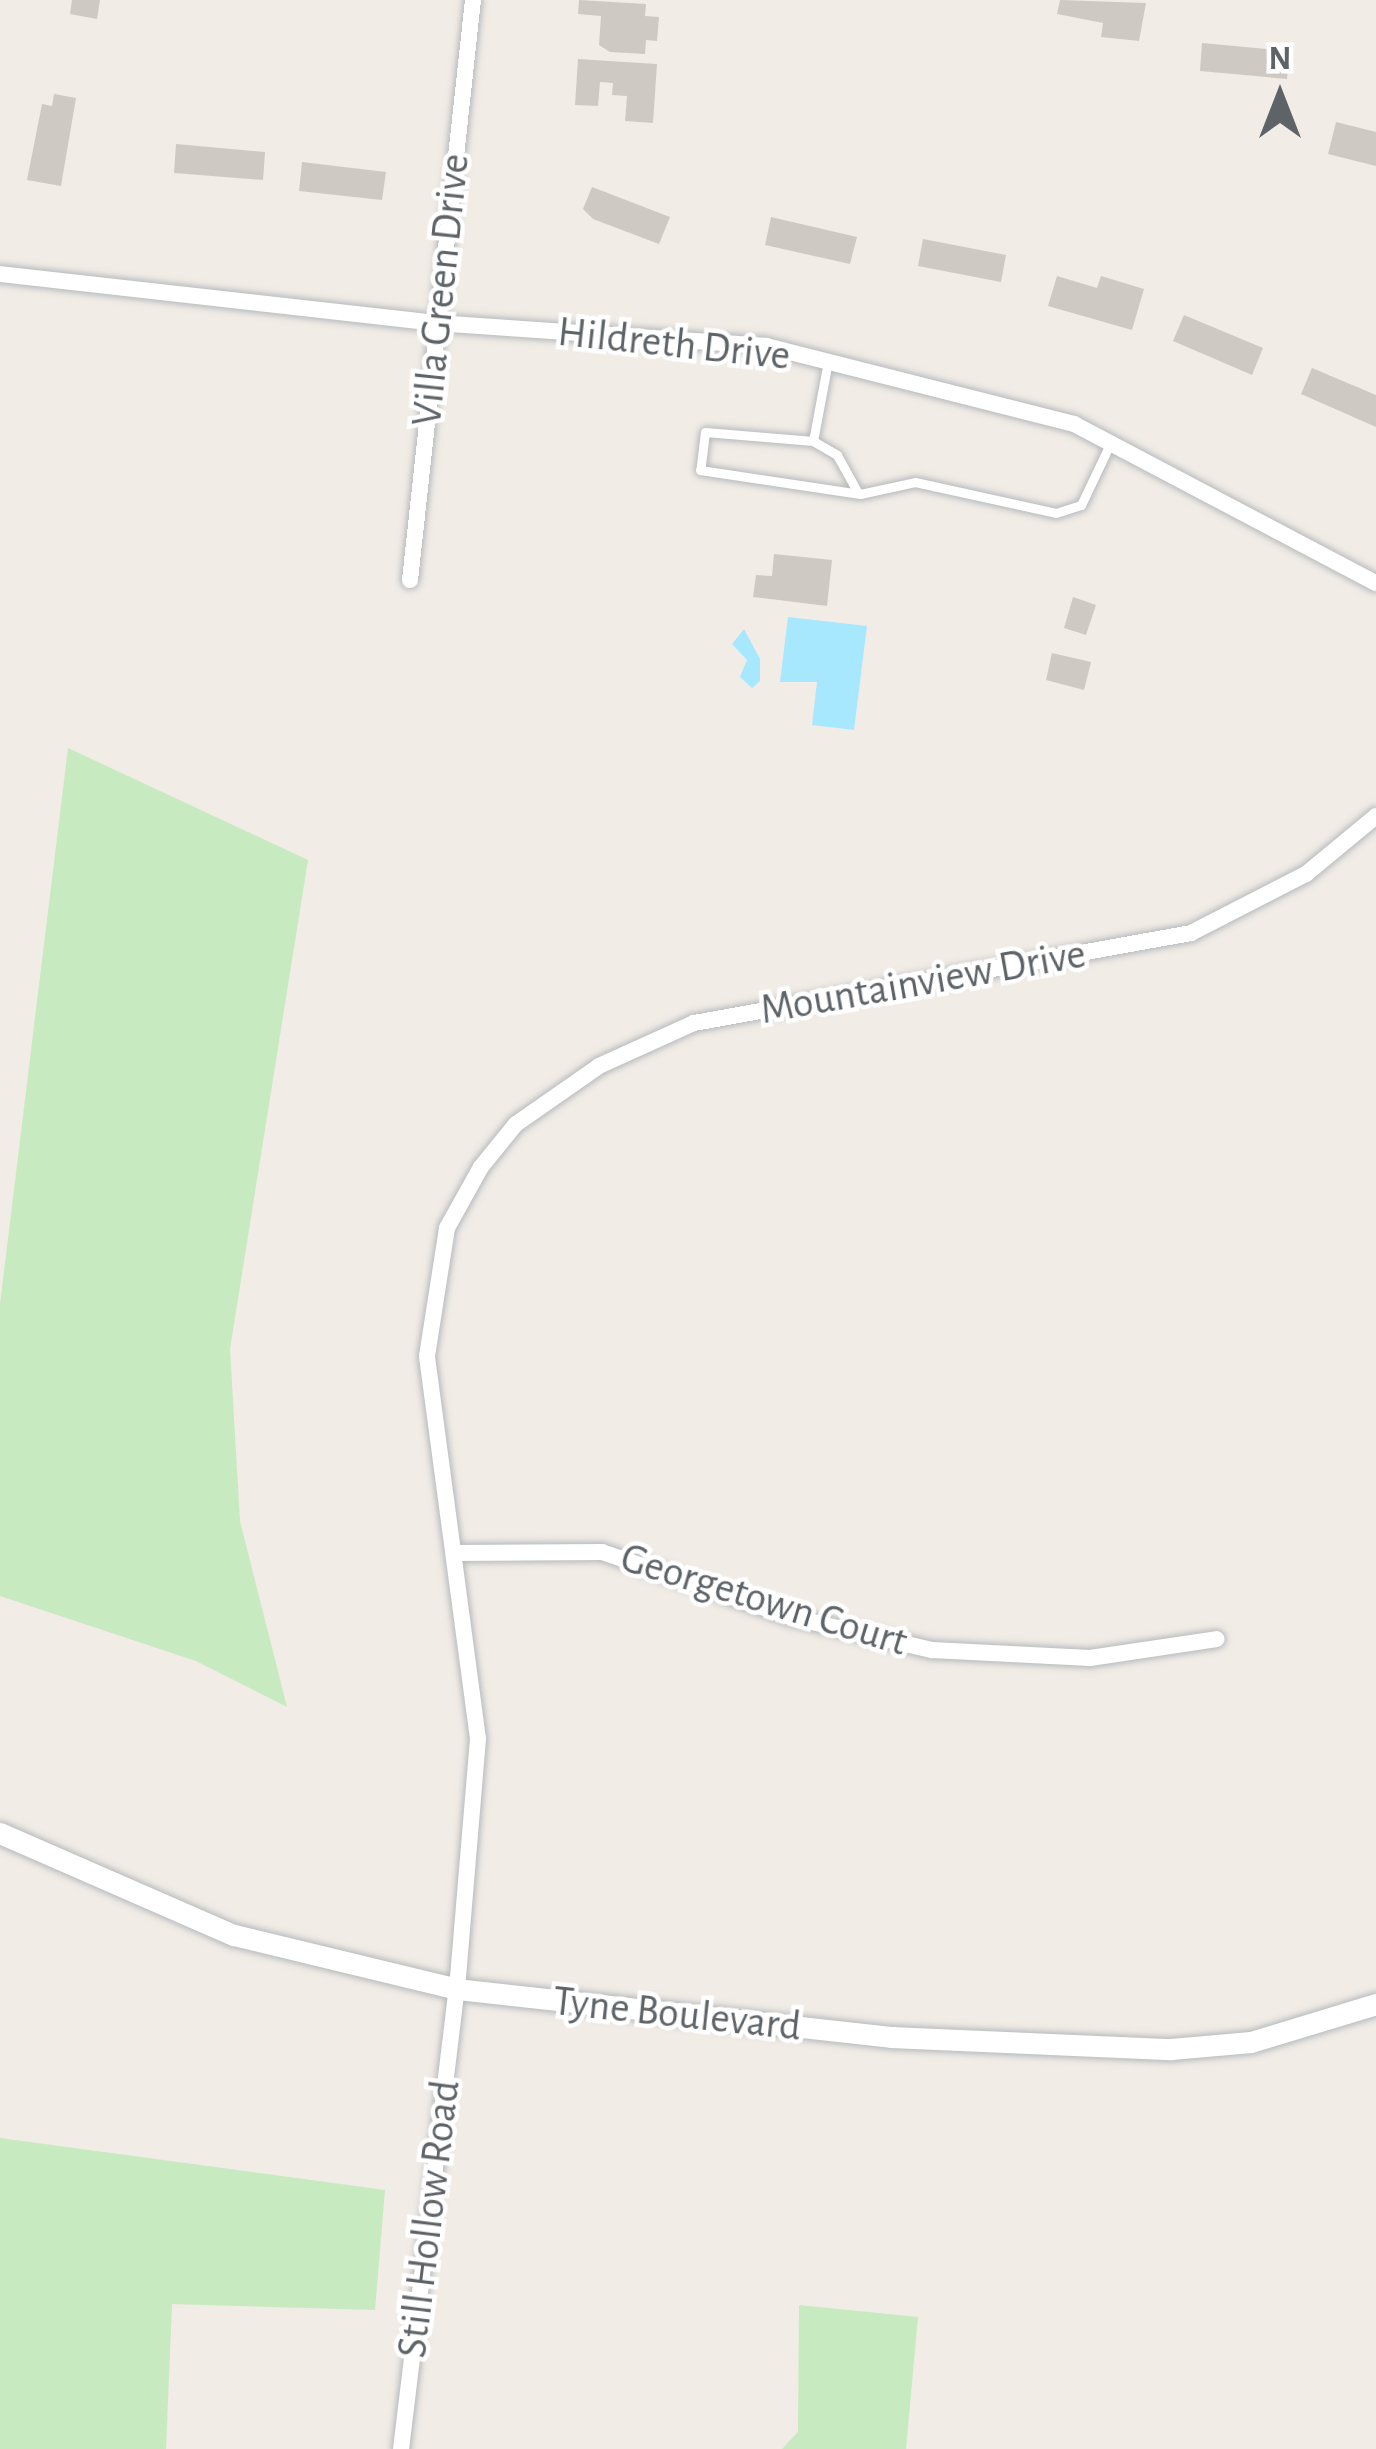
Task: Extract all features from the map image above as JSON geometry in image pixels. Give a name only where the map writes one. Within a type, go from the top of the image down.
[{"type":"street","name":"Villa Green Drive","points":[[410,580],[473,0]]},
{"type":"street","name":"Hildreth Drive","points":[[0,274],[437,323],[766,346],[1074,424],[1376,583]]},
{"type":"street","name":"Mountainview Drive","points":[[454,1552],[433,1446],[427,1356],[447,1228],[482,1167],[516,1124],[599,1066],[694,1023],[1191,933],[1306,874],[1376,816]]},
{"type":"street","name":"Georgetown Court","points":[[454,1552],[602,1552],[791,1618],[932,1650],[1090,1658],[1217,1639]]},
{"type":"street","points":[[454,1552],[478,1739],[457,1989]]},
{"type":"street","name":"Tyne Boulevard","points":[[0,1833],[234,1935],[457,1989],[891,2037],[1171,2049],[1251,2042],[1376,2004]]},
{"type":"street","name":"Still Hollow Road","points":[[400,2449],[457,1989]]},
{"type":"lane","points":[[813,441],[828,361]]},
{"type":"lane","points":[[860,494],[828,445],[705,432],[700,470],[860,494],[915,482],[1070,511],[1081,506],[1110,443]]},
{"type":"green space","points":[[68,748],[308,860],[230,1349],[240,1521],[287,1707],[196,1661],[0,1596],[0,1304]]},
{"type":"green space","points":[[0,2138],[385,2190],[375,2310],[172,2304],[166,2449],[0,2449]]},
{"type":"green space","points":[[799,2305],[918,2317],[906,2449],[782,2449],[798,2432]]},
{"type":"water","points":[[788,617],[867,626],[854,730],[812,725],[817,682],[780,682]]},
{"type":"water","points":[[744,629],[760,659],[760,681],[752,688],[740,677],[747,660],[732,644]]},
{"type":"building","points":[[72,0],[100,0],[97,19],[70,14]]},
{"type":"building","points":[[579,0],[646,4],[645,16],[659,17],[657,41],[646,40],[645,54],[610,52],[599,45],[601,16],[578,14]]},
{"type":"building","points":[[1060,0],[1146,3],[1139,41],[1101,37],[1103,23],[1057,14]]},
{"type":"building","points":[[1202,43],[1289,51],[1287,79],[1200,71]]},
{"type":"building","points":[[578,59],[657,64],[653,123],[625,121],[627,96],[612,95],[613,83],[600,82],[598,106],[575,105]]},
{"type":"building","points":[[54,94],[76,98],[61,186],[27,180],[42,104],[52,106]]},
{"type":"building","points":[[1336,122],[1376,132],[1376,166],[1328,154]]},
{"type":"building","points":[[176,144],[265,152],[263,180],[174,173]]},
{"type":"building","points":[[302,162],[386,172],[382,200],[299,191]]},
{"type":"building","points":[[592,187],[670,217],[659,244],[593,219],[583,209]]},
{"type":"building","points":[[771,217],[857,237],[850,264],[765,245]]},
{"type":"building","points":[[923,239],[1006,255],[1001,282],[918,266]]},
{"type":"building","points":[[1057,276],[1097,288],[1101,276],[1144,289],[1132,330],[1048,306]]},
{"type":"building","points":[[1184,315],[1263,348],[1252,375],[1173,341]]},
{"type":"building","points":[[1312,368],[1376,395],[1376,427],[1301,394]]},
{"type":"building","points":[[774,554],[832,560],[827,606],[753,597],[756,575],[772,576]]},
{"type":"building","points":[[1073,597],[1096,605],[1086,635],[1064,628]]},
{"type":"building","points":[[1052,653],[1091,662],[1084,690],[1046,680]]}]
